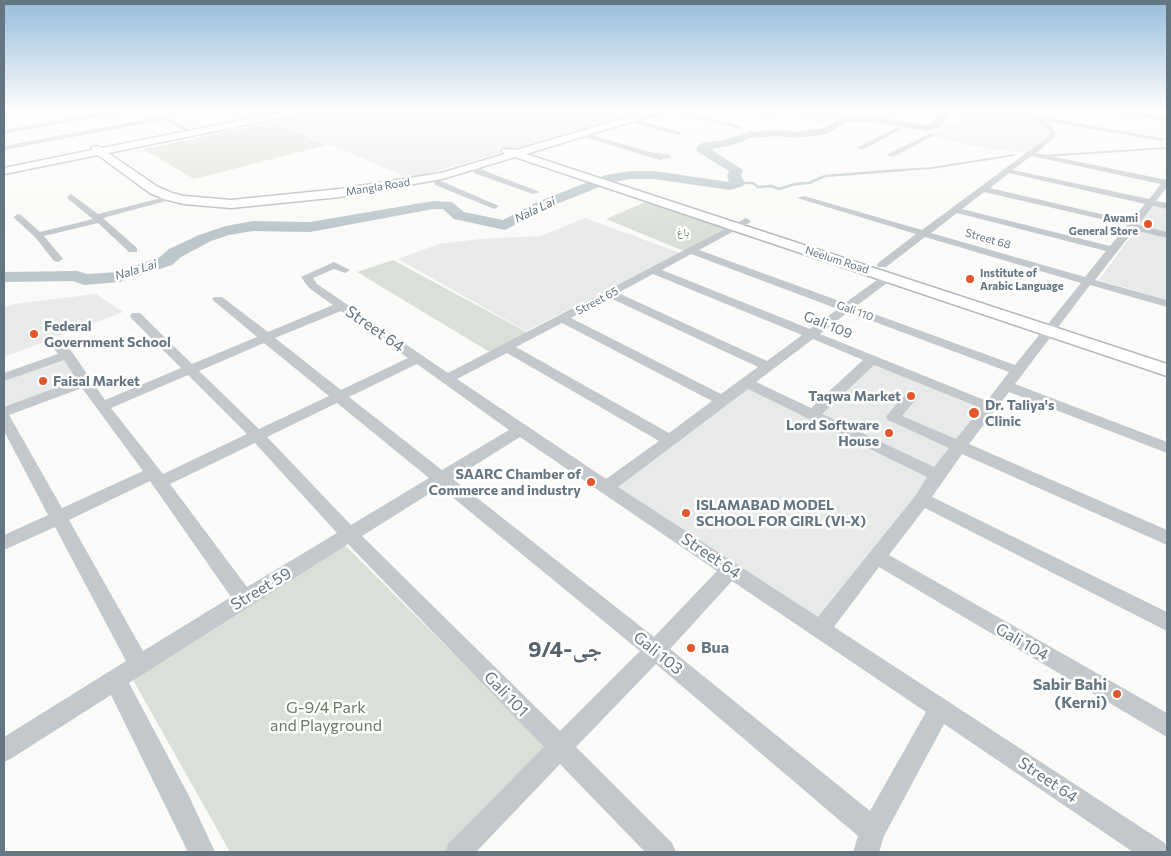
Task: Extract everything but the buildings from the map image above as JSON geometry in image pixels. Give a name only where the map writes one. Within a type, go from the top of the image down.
[{"type":"main road","name":"Mangla Road","points":[[104,149],[170,187],[197,196],[238,198],[339,188],[403,179],[525,149]]},
{"type":"main road","name":"Mangla Road","points":[[104,149],[154,190],[173,198],[231,204],[340,193],[442,176],[523,149]]},
{"type":"main road","points":[[4,170],[104,149]]},
{"type":"main road","name":"Neelum Road","points":[[517,151],[1053,326],[1167,357]]},
{"type":"main road","name":"Neelum Road","points":[[1053,326],[1167,370]]},
{"type":"street","points":[[631,149],[653,156],[667,158],[665,156],[649,154]]},
{"type":"street","points":[[890,155],[902,149]]},
{"type":"street","points":[[607,487],[846,308],[923,233],[1037,149]]},
{"type":"street","points":[[820,629],[922,499],[937,475],[1167,182],[1031,154]]},
{"type":"street","points":[[477,171],[536,192]]},
{"type":"street","points":[[1008,171],[1167,206]]},
{"type":"street","points":[[438,183],[495,206]]},
{"type":"street","points":[[983,189],[1167,235]]},
{"type":"street","points":[[71,197],[98,218],[132,250]]},
{"type":"street","points":[[38,236],[173,198]]},
{"type":"street","name":"Street 68","points":[[801,198],[1167,304]]},
{"type":"street","points":[[955,210],[1113,250]]},
{"type":"street","points":[[18,217],[58,258]]},
{"type":"street","name":"Street 65","points":[[447,379],[742,225]]},
{"type":"street","name":"Gali 110","points":[[692,251],[1018,371]]},
{"type":"street","name":"Street 64","points":[[345,270],[334,265],[306,277],[313,286],[520,430],[1156,852]]},
{"type":"street","name":"Gali 109","points":[[655,271],[990,407]]},
{"type":"street","points":[[611,294],[769,366]]},
{"type":"street","name":"Gali 103","points":[[218,299],[655,650],[869,842]]},
{"type":"street","points":[[102,406],[342,306]]},
{"type":"street","name":"Gali 101","points":[[136,316],[256,436],[558,748],[663,852]]},
{"type":"street","points":[[562,319],[723,401]]},
{"type":"street","points":[[508,348],[668,440]]},
{"type":"street","points":[[4,377],[63,351],[244,599]]},
{"type":"street","points":[[4,543],[57,518],[256,436],[417,359]]},
{"type":"street","points":[[812,415],[872,359]]},
{"type":"street","points":[[4,412],[85,382]]},
{"type":"street","points":[[747,383],[937,475]]},
{"type":"street","points":[[1007,386],[1167,448]]},
{"type":"street","points":[[910,397],[894,417],[1167,538]]},
{"type":"street","points":[[4,418],[57,518],[139,664]]},
{"type":"street","name":"Street 59","points":[[4,750],[139,664],[520,430]]},
{"type":"street","points":[[922,499],[1167,622]]},
{"type":"street","name":"Gali 104","points":[[877,558],[1167,726]]},
{"type":"street","points":[[458,852],[655,650],[730,569]]},
{"type":"street","points":[[115,679],[180,805],[200,852]]},
{"type":"street","points":[[869,842],[940,709]]},
{"type":"shaded area","points":[[340,149],[512,149],[411,179]]},
{"type":"shaded area","points":[[989,149],[1033,149],[1027,153]]},
{"type":"shaded area","points":[[1155,204],[1167,207],[1167,234],[1136,226]]},
{"type":"shaded area","points":[[585,218],[680,253],[526,331],[398,259],[439,244],[480,239],[541,236]]},
{"type":"shaded area","points":[[1136,229],[1167,237],[1167,300],[1099,280]]},
{"type":"shaded area","name":"Federal Government School","points":[[96,294],[123,312],[4,357],[4,307]]},
{"type":"shaded area","name":"Faisal Market","points":[[66,356],[85,384],[4,409],[4,377]]},
{"type":"shaded area","name":"Taqwa Market","points":[[873,362],[985,407],[934,470],[817,415]]},
{"type":"shaded area","points":[[749,386],[933,476],[819,623],[612,486]]},
{"type":"green space","points":[[143,149],[312,149],[194,179]]},
{"type":"green space","name":"باغ","points":[[648,201],[726,228],[684,251],[606,219]]},
{"type":"green space","points":[[393,260],[530,334],[493,354],[357,272]]},
{"type":"green space","name":"G-9/4 Park and Playground","points":[[344,544],[547,747],[446,852],[230,852],[133,680]]},
{"type":"waterway","name":"Nala Lai","points":[[4,277],[77,276],[84,280],[120,277],[166,261],[175,253],[205,238],[226,231],[253,226],[310,227],[433,205],[447,205],[459,216],[505,225],[542,205],[606,179],[630,175],[654,175],[730,186],[738,183],[734,176],[736,170],[702,149]]},
{"type":"waterway","points":[[1044,156],[1152,149]]},
{"type":"waterway","points":[[886,171],[932,168],[1014,155]]},
{"type":"waterway","points":[[738,183],[753,183],[758,187],[771,186],[779,189],[795,184],[809,183],[825,176],[903,170]]},
{"type":"place","name":"Awami General Store","points":[[1148,224]]},
{"type":"place","name":"Institute of Arabic Language","points":[[970,279]]},
{"type":"place","name":"Federal Government School","points":[[34,334]]},
{"type":"place","name":"Faisal Market","points":[[43,381]]},
{"type":"place","name":"Taqwa Market","points":[[911,396]]},
{"type":"place","name":"Dr. Taliya's Clinic","points":[[974,413]]},
{"type":"place","name":"Lord Software House","points":[[889,433]]},
{"type":"place","name":"SAARC Chamber of Commerce and industry","points":[[591,482]]},
{"type":"place","name":"ISLAMABAD MODEL SCHOOL FOR GIRL (VI-X)","points":[[686,513]]},
{"type":"place","name":"Bua","points":[[691,648]]},
{"type":"place","name":"Sabir Bahi (Kerni)","points":[[1117,694]]},
{"type":"district","name":"جی-9/4","points":[[565,650]]}]
